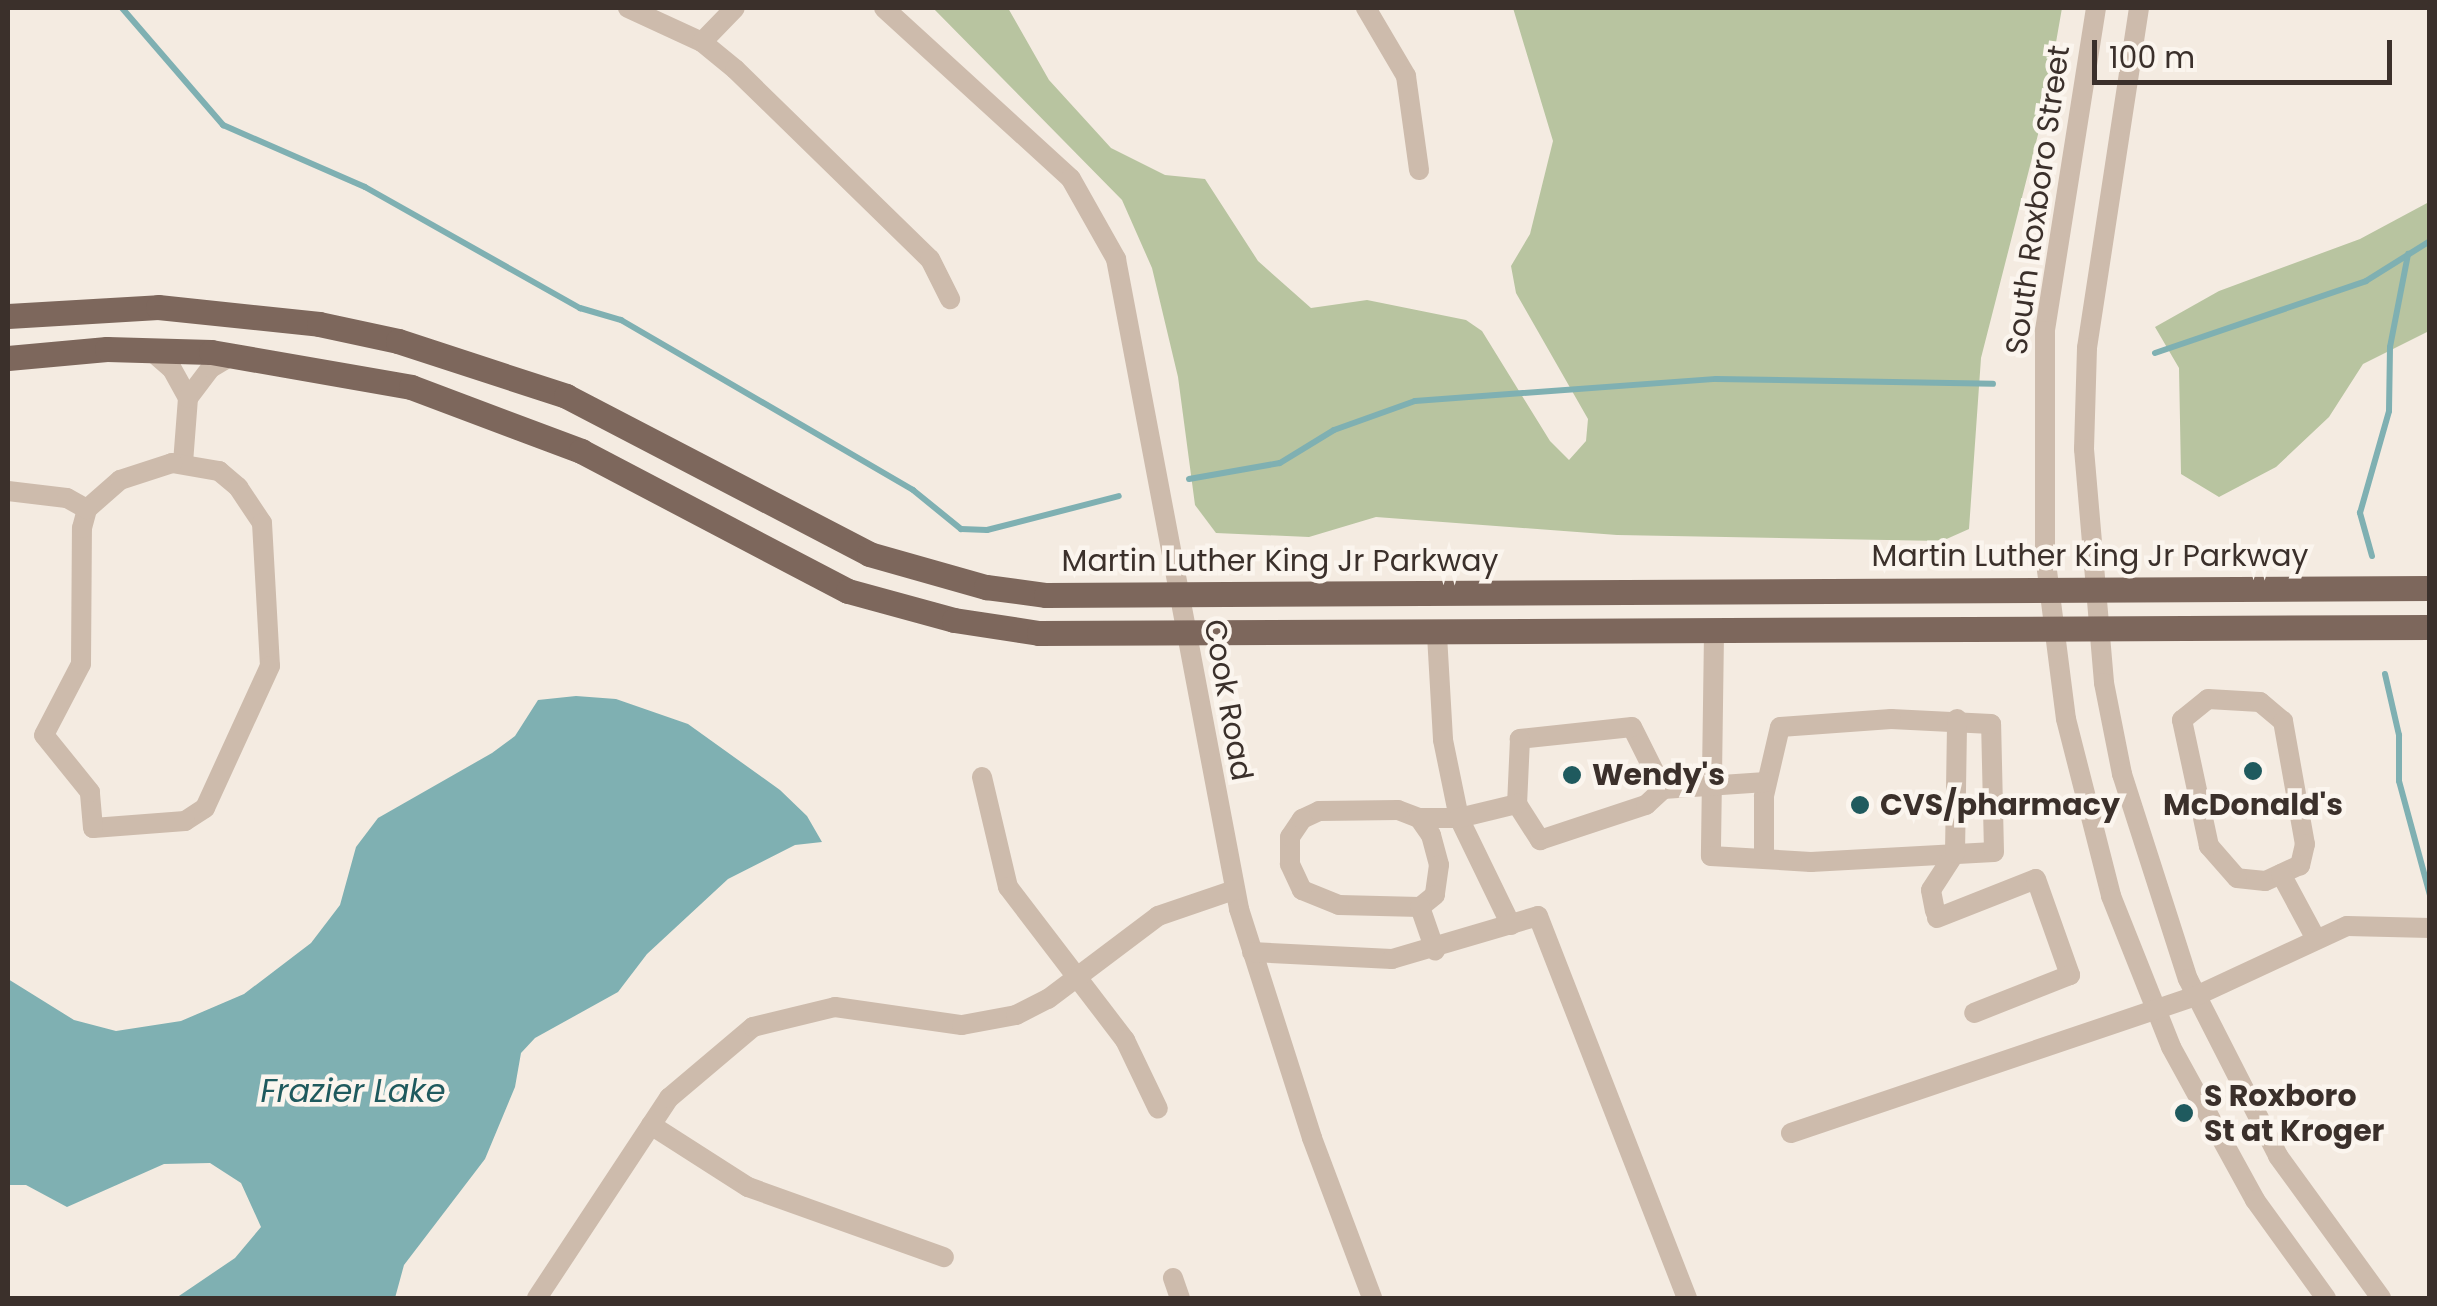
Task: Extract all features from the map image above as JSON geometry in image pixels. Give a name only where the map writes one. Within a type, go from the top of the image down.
[{"type":"main road","name":"Martin Luther King Jr Parkway","points":[[8,316],[174,308],[319,324],[398,341],[566,396],[869,554],[986,587],[1116,599],[2430,588]]},
{"type":"main road","points":[[8,358],[150,349],[233,355],[356,374],[498,416],[623,471],[803,572],[893,604],[1040,633],[1437,635],[2430,627]]},
{"type":"street","points":[[628,8],[702,42],[930,258],[950,300]]},
{"type":"street","points":[[702,42],[735,8]]},
{"type":"street","name":"Cook Road","points":[[884,8],[1046,153],[1102,230],[1116,259],[1145,386],[1179,597],[1234,890],[1372,1298]]},
{"type":"street","points":[[1366,8],[1406,76],[1420,170]]},
{"type":"street","name":"South Roxboro Street","points":[[2096,8],[2046,330],[2047,589],[2051,631],[2089,823],[2156,1010],[2216,1136],[2326,1298]]},
{"type":"street","points":[[2139,8],[2087,348],[2084,449],[2098,628],[2122,774],[2196,996],[2278,1156],[2380,1298]]},
{"type":"street","points":[[150,349],[172,369],[188,398],[182,463]]},
{"type":"street","points":[[188,398],[233,355]]},
{"type":"street","points":[[182,463],[219,471],[238,487],[262,524],[272,630],[270,666],[205,808],[185,821],[93,828],[90,792],[44,735],[82,664],[79,578],[87,510],[120,480],[147,467],[182,463]]},
{"type":"street","points":[[8,492],[68,498],[87,510]]},
{"type":"street","points":[[1714,633],[1712,856],[1811,862],[1994,852],[1996,798],[1991,724],[1957,719],[1780,727],[1766,782],[1764,858]]},
{"type":"street","points":[[1437,635],[1443,740],[1459,818],[1511,925]]},
{"type":"street","points":[[2208,699],[2260,702],[2282,721],[2306,844],[2300,865],[2282,874],[2265,881],[2237,878],[2209,846],[2182,720],[2194,706],[2208,699]]},
{"type":"street","points":[[1957,719],[1955,853],[1931,890],[1936,914],[2036,879],[2070,974],[1974,1012]]},
{"type":"street","points":[[1663,788],[1639,731],[1571,728],[1520,739],[1517,804],[1530,834],[1553,838],[1646,805],[1663,788],[1712,782],[1766,782]]},
{"type":"street","points":[[982,777],[1000,872],[1125,1040],[1158,1110]]},
{"type":"street","points":[[1419,818],[1439,865],[1435,895],[1420,906],[1318,901],[1302,890],[1290,864],[1290,837],[1302,818],[1319,811],[1398,810],[1419,818],[1459,818],[1517,804]]},
{"type":"street","points":[[2282,874],[2316,939]]},
{"type":"street","points":[[537,1298],[651,1125],[686,1079],[725,1044],[780,1015],[835,1007],[976,1024],[1016,1015],[1077,978],[1158,916],[1234,890]]},
{"type":"street","points":[[1420,906],[1435,950]]},
{"type":"street","points":[[1252,952],[1392,959],[1435,950],[1538,916],[1687,1298]]},
{"type":"street","points":[[1792,1133],[2196,996],[2347,926],[2430,928]]},
{"type":"street","points":[[651,1125],[748,1188],[944,1258]]},
{"type":"street","points":[[1173,1278],[1180,1298]]},
{"type":"green space","points":[[933,8],[1008,8],[1049,80],[1111,148],[1165,175],[1205,179],[1258,261],[1311,308],[1367,300],[1466,320],[1482,331],[1550,441],[1569,460],[1586,441],[1588,419],[1516,293],[1511,266],[1530,234],[1553,141],[1513,8],[2062,8],[2044,111],[1981,358],[1969,529],[1942,541],[1617,535],[1376,517],[1309,537],[1216,533],[1195,505],[1178,377],[1152,268],[1122,200]]},
{"type":"green space","points":[[2429,202],[2429,331],[2363,364],[2329,417],[2276,467],[2219,497],[2181,474],[2179,368],[2155,327],[2219,291],[2360,239]]},
{"type":"water","name":"Frazier Lake","points":[[576,696],[616,699],[688,724],[780,790],[807,816],[822,842],[795,845],[728,879],[647,954],[618,992],[535,1038],[521,1053],[515,1087],[485,1159],[404,1265],[395,1298],[176,1298],[235,1258],[261,1227],[241,1183],[210,1163],[164,1164],[67,1207],[26,1185],[8,1185],[8,979],[74,1020],[116,1031],[181,1021],[244,994],[311,943],[340,905],[356,847],[378,818],[492,753],[515,736],[538,700]]},
{"type":"waterway","points":[[122,8],[223,125],[365,187],[580,308],[621,320],[913,490],[961,529],[987,530],[1119,496]]},
{"type":"waterway","points":[[2155,353],[2366,281],[2430,241]]},
{"type":"waterway","points":[[2372,556],[2360,513],[2389,411],[2390,347],[2408,254]]},
{"type":"waterway","points":[[1189,479],[1280,463],[1334,430],[1415,401],[1716,379],[1993,384]]},
{"type":"waterway","points":[[2385,674],[2399,735],[2399,781],[2430,895]]},
{"type":"place","name":"McDonald's","points":[[2253,771]]},
{"type":"place","name":"Wendy's","points":[[1572,775]]},
{"type":"place","name":"CVS/pharmacy","points":[[1860,805]]},
{"type":"place","name":"S Roxboro St at Kroger","points":[[2184,1113]]}]
